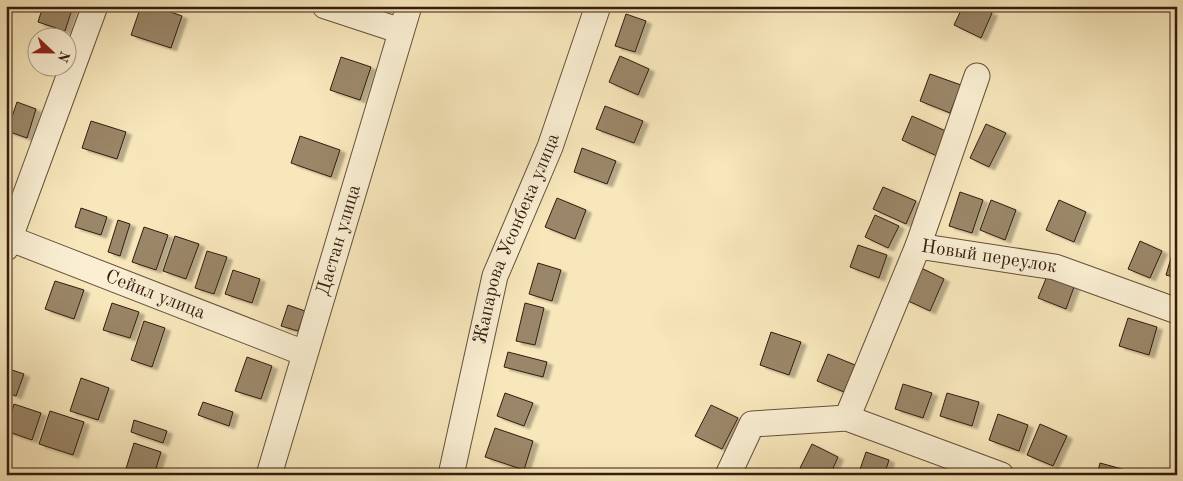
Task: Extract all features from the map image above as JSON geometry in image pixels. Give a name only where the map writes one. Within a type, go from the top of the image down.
[{"type":"street","points":[[7,241],[95,6]]},
{"type":"street","points":[[325,6],[401,31]]},
{"type":"street","name":"Дастан улица","points":[[269,475],[304,353],[410,6]]},
{"type":"street","name":"Жапарова Усонбека улица","points":[[451,475],[495,276],[550,147],[598,6]]},
{"type":"street","points":[[918,246],[977,76]]},
{"type":"street","name":"Сейил улица","points":[[7,241],[304,353]]},
{"type":"street","name":"Новый переулок","points":[[847,418],[918,246],[1056,267],[1177,311]]},
{"type":"street","points":[[728,475],[752,424],[847,418],[1001,475]]},
{"type":"building","points":[[43,6],[73,6],[66,28],[56,28],[38,22]]},
{"type":"building","points":[[141,6],[153,6],[182,16],[171,48],[131,35]]},
{"type":"building","points":[[963,6],[977,6],[992,13],[981,38],[954,25]]},
{"type":"building","points":[[626,14],[646,21],[635,52],[615,46]]},
{"type":"building","points":[[620,56],[649,69],[638,95],[609,82]]},
{"type":"building","points":[[341,57],[371,67],[360,100],[330,90]]},
{"type":"building","points":[[930,74],[961,85],[950,113],[920,101]]},
{"type":"building","points":[[17,102],[36,109],[27,138],[7,131]]},
{"type":"building","points":[[605,106],[643,121],[634,143],[596,129]]},
{"type":"building","points":[[912,116],[948,132],[937,156],[902,140]]},
{"type":"building","points":[[91,121],[126,132],[117,159],[82,148]]},
{"type":"building","points":[[986,124],[1006,133],[989,167],[970,158]]},
{"type":"building","points":[[300,136],[340,150],[331,177],[291,163]]},
{"type":"building","points":[[582,148],[616,161],[607,184],[574,172]]},
{"type":"building","points":[[883,187],[916,201],[906,224],[873,209]]},
{"type":"building","points":[[960,192],[983,200],[972,233],[949,226]]},
{"type":"building","points":[[557,198],[586,210],[575,239],[545,227]]},
{"type":"building","points":[[991,200],[1016,210],[1005,240],[980,230]]},
{"type":"building","points":[[1059,200],[1086,212],[1074,242],[1046,230]]},
{"type":"building","points":[[81,208],[107,217],[101,235],[75,227]]},
{"type":"building","points":[[875,215],[899,226],[888,248],[865,237]]},
{"type":"building","points":[[118,220],[130,224],[120,256],[108,252]]},
{"type":"building","points":[[144,227],[168,235],[156,270],[132,262]]},
{"type":"building","points":[[175,236],[199,244],[186,279],[163,271]]},
{"type":"building","points":[[1140,241],[1162,251],[1150,278],[1128,269]]},
{"type":"building","points":[[858,245],[887,255],[879,278],[850,267]]},
{"type":"building","points":[[1174,248],[1177,249],[1177,278],[1166,275]]},
{"type":"building","points":[[207,251],[227,257],[214,294],[195,288]]},
{"type":"building","points":[[538,263],[561,270],[552,301],[529,294]]},
{"type":"building","points":[[919,267],[944,279],[930,311],[904,299]]},
{"type":"building","points":[[233,270],[260,279],[252,303],[225,294]]},
{"type":"building","points":[[1047,276],[1074,287],[1066,309],[1038,298]]},
{"type":"building","points":[[55,281],[84,290],[74,319],[45,309]]},
{"type":"building","points":[[112,303],[139,312],[130,338],[103,330]]},
{"type":"building","points":[[525,303],[544,308],[535,345],[516,341]]},
{"type":"building","points":[[288,305],[305,311],[298,331],[281,326]]},
{"type":"building","points":[[1128,318],[1157,327],[1149,355],[1119,346]]},
{"type":"building","points":[[144,321],[165,328],[152,367],[131,360]]},
{"type":"building","points":[[771,332],[801,342],[789,375],[760,365]]},
{"type":"building","points":[[508,352],[547,362],[543,377],[504,367]]},
{"type":"building","points":[[828,354],[855,365],[844,392],[817,381]]},
{"type":"building","points":[[247,357],[272,366],[261,399],[235,391]]},
{"type":"building","points":[[6,368],[24,374],[16,396],[6,392]]},
{"type":"building","points":[[81,378],[109,388],[98,420],[70,411]]},
{"type":"building","points":[[903,384],[932,393],[923,418],[895,409]]},
{"type":"building","points":[[505,393],[533,403],[524,426],[497,416]]},
{"type":"building","points":[[947,393],[979,402],[972,426],[940,416]]},
{"type":"building","points":[[203,402],[233,412],[229,426],[198,415]]},
{"type":"building","points":[[14,404],[41,413],[32,440],[6,431]]},
{"type":"building","points":[[711,405],[738,418],[722,449],[695,436]]},
{"type":"building","points":[[50,411],[84,422],[73,455],[39,444]]},
{"type":"building","points":[[998,414],[1028,425],[1019,451],[989,440]]},
{"type":"building","points":[[134,420],[167,431],[163,443],[131,432]]},
{"type":"building","points":[[1040,424],[1067,436],[1053,466],[1027,455]]},
{"type":"building","points":[[495,428],[533,441],[524,470],[485,457]]},
{"type":"building","points":[[134,443],[161,452],[154,475],[124,475]]},
{"type":"building","points":[[812,444],[838,457],[830,475],[813,475],[800,468]]},
{"type":"building","points":[[866,452],[889,460],[884,475],[858,475]]},
{"type":"building","points":[[1100,463],[1122,469],[1120,475],[1097,475]]}]
